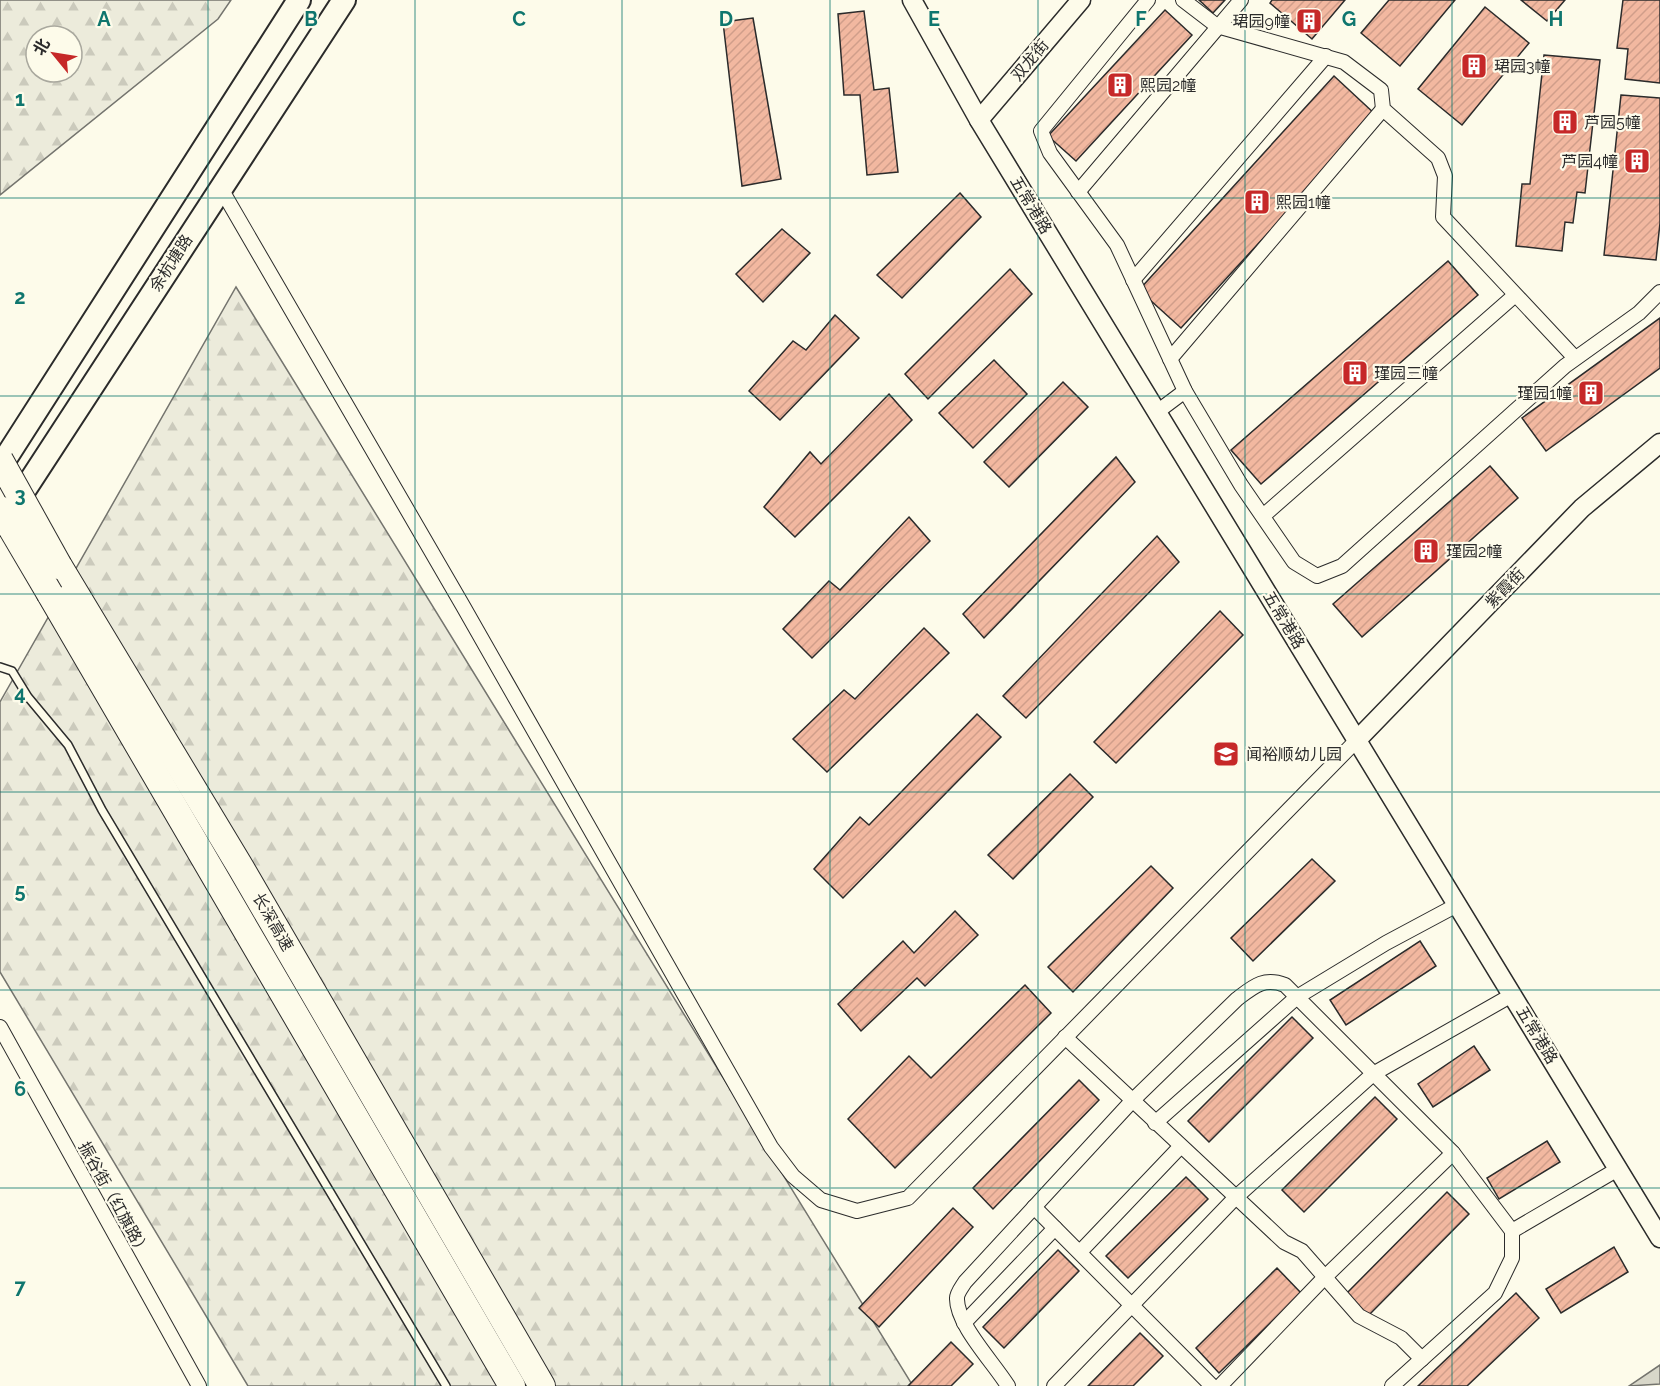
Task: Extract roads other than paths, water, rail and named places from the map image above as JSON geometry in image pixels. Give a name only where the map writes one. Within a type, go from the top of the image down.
[{"type":"highway","name":"长深高速","points":[[0,460],[60,566],[242,868],[542,1386]]},
{"type":"highway","name":"长深高速","points":[[0,509],[512,1386]]},
{"type":"main road","name":"余杭塘路","points":[[0,467],[299,0]]},
{"type":"main road","name":"余杭塘路","points":[[0,527],[344,0]]},
{"type":"street","name":"五常港路","points":[[912,0],[979,120],[1660,1238]]},
{"type":"street","name":"双龙街","points":[[979,120],[1081,0]]},
{"type":"street","points":[[1148,0],[1041,131],[1050,153],[1117,245],[1185,391],[1294,562],[1317,576],[1342,566],[1439,476],[1575,358],[1639,313],[1660,292]]},
{"type":"street","points":[[1183,0],[1217,26],[1344,62],[1381,90],[1383,109],[1438,158],[1445,176],[1443,217],[1514,296],[1575,358]]},
{"type":"street","points":[[1078,192],[1241,0]]},
{"type":"street","points":[[1133,280],[1326,56]]},
{"type":"street","points":[[1170,359],[1383,109]]},
{"type":"street","points":[[220,187],[464,606],[771,1147],[793,1176],[821,1200],[857,1211],[908,1198],[1357,740]]},
{"type":"street","points":[[1263,516],[1514,296]]},
{"type":"street","points":[[1157,412],[1185,391]]},
{"type":"street","name":"紫霞街","points":[[1357,740],[1582,508],[1660,443]]},
{"type":"street","points":[[1155,1123],[1297,997],[1386,943],[1457,905]]},
{"type":"street","points":[[1008,1386],[959,1313],[957,1296],[965,1282],[1132,1101],[1237,999],[1256,985],[1272,980],[1285,985],[1452,1153],[1512,1231],[1512,1258],[1495,1293],[1392,1386]]},
{"type":"street","points":[[1054,1386],[1235,1198],[1374,1074],[1512,995]]},
{"type":"street","name":"振谷街（红旗路）","points":[[0,1027],[199,1386]]},
{"type":"street","points":[[1065,1037],[1235,1198],[1284,1242],[1302,1251],[1359,1316],[1401,1338],[1422,1359]]},
{"type":"street","points":[[1080,1252],[1180,1147]]},
{"type":"street","points":[[1220,1386],[1324,1278],[1452,1153]]},
{"type":"street","points":[[1512,1231],[1618,1169]]},
{"type":"street","points":[[1034,1207],[1212,1386]]},
{"type":"street","points":[[964,1323],[1055,1228]]},
{"type":"lane","points":[[0,667],[12,671],[28,697],[68,745],[102,810],[446,1386]]},
{"type":"place","name":"珺园9幢","points":[[1309,21]]},
{"type":"place","name":"珺园3幢","points":[[1474,66]]},
{"type":"place","name":"熙园2幢","points":[[1120,85]]},
{"type":"place","name":"芦园5幢","points":[[1565,122]]},
{"type":"place","name":"芦园4幢","points":[[1637,161]]},
{"type":"place","name":"熙园1幢","points":[[1257,202]]},
{"type":"place","name":"瑾园三幢","points":[[1355,373]]},
{"type":"place","name":"瑾园1幢","points":[[1591,393]]},
{"type":"place","name":"瑾园2幢","points":[[1426,551]]},
{"type":"place","name":"闻裕顺幼儿园","points":[[1226,754]]}]
